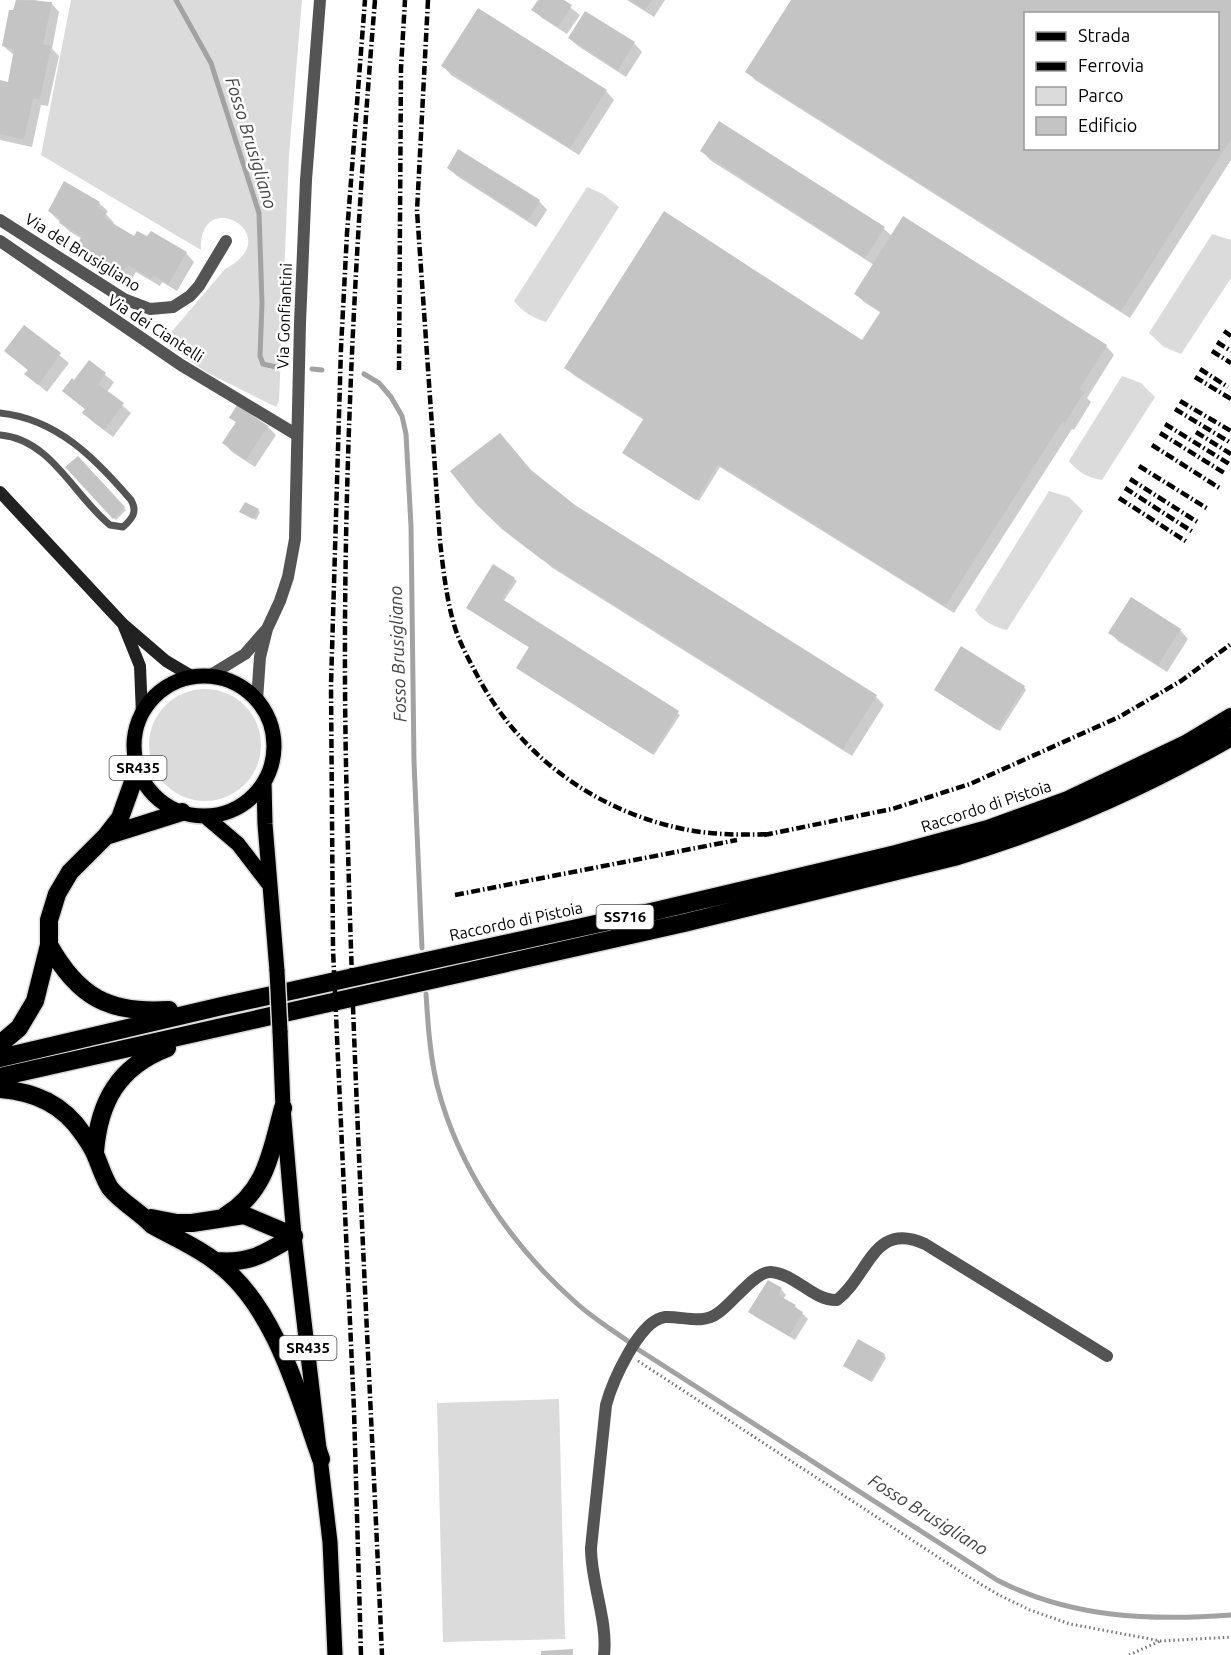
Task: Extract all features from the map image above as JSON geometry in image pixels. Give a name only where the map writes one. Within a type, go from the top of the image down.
[{"type":"highway","name":"Raccordo di Pistoia","points":[[0,1058],[222,1006],[655,911],[886,857],[988,829],[1068,800],[1109,782],[1186,744],[1231,717]]},
{"type":"highway","name":"SS716","points":[[0,1077],[684,923],[954,857],[999,844],[1102,804],[1169,772],[1231,737]]},
{"type":"highway","points":[[0,1044],[19,1028],[31,1010],[39,989],[49,945],[49,920],[57,894],[70,872],[106,836],[124,812],[138,768]]},
{"type":"highway","points":[[106,836],[182,812]]},
{"type":"highway","points":[[49,945],[61,966],[76,985],[108,1005],[144,1011],[222,1006]]},
{"type":"highway","points":[[95,1152],[97,1126],[101,1112],[122,1078],[151,1054],[222,1028]]},
{"type":"highway","points":[[0,1089],[27,1093],[57,1106],[74,1121],[95,1152],[99,1167],[111,1188],[124,1203],[157,1227],[216,1261],[246,1293],[265,1322],[291,1376],[321,1459]]},
{"type":"highway","points":[[221,1218],[246,1201],[261,1180],[283,1108]]},
{"type":"highway","points":[[146,1218],[186,1223],[244,1215],[294,1236]]},
{"type":"highway","points":[[216,1261],[239,1262],[251,1259],[294,1236]]},
{"type":"main road","name":"SR435","points":[[0,492],[123,624],[166,661],[193,677]]},
{"type":"main road","name":"SR435","points":[[123,624],[140,666],[142,715],[135,741],[138,768],[146,784],[158,798],[182,812],[205,816],[221,814],[237,808],[250,799],[264,782],[273,761],[274,740],[269,718],[257,700],[236,683],[209,676],[177,681],[151,701],[142,715]]},
{"type":"main road","name":"SR435","points":[[264,782],[265,825],[277,971],[283,1108],[294,1236],[330,1542],[335,1655]]},
{"type":"main road","points":[[205,816],[238,844],[270,886]]},
{"type":"street","name":"Via Gonfiantini","points":[[257,700],[260,657],[267,629],[285,588],[295,539],[306,169],[320,0]]},
{"type":"street","name":"Via del Brusigliano","points":[[0,220],[129,302],[150,309],[172,307],[190,296],[199,286],[226,242]]},
{"type":"street","name":"Via dei Ciantelli","points":[[0,242],[181,365],[297,435]]},
{"type":"street","name":"Via Gonfiantini","points":[[209,676],[245,654],[267,629]]},
{"type":"street","points":[[604,1655],[603,1632],[591,1561],[591,1538],[606,1405],[628,1355],[642,1334],[654,1322],[667,1317],[695,1320],[710,1318],[723,1310],[763,1273],[769,1271],[783,1275],[824,1298],[837,1300],[850,1289],[879,1247],[886,1241],[908,1238],[925,1244],[1107,1356]]},
{"type":"lane","points":[[0,413],[39,422],[74,444],[131,500],[134,508],[132,518],[123,527],[110,525],[38,449],[14,436],[0,435]]},
{"type":"path","points":[[628,1355],[999,1596],[1070,1624],[1161,1641],[1231,1637]]},
{"type":"path","points":[[1129,1655],[1161,1641]]},
{"type":"green space","points":[[71,0],[302,0],[289,155],[279,401],[276,407],[206,372],[163,342],[225,269],[243,256],[248,242],[245,231],[236,222],[224,218],[213,220],[204,230],[201,250],[41,155]]},
{"type":"green space","points":[[587,187],[603,194],[619,207],[546,322],[537,319],[514,301]]},
{"type":"green space","points":[[1212,234],[1231,240],[1231,278],[1181,354],[1164,347],[1149,333]]},
{"type":"green space","points":[[1122,376],[1141,383],[1155,397],[1102,480],[1092,478],[1069,461]]},
{"type":"green space","points":[[1049,491],[1069,497],[1083,511],[1007,630],[998,627],[985,620],[975,610]]},
{"type":"green space","points":[[205,689],[226,694],[244,706],[256,724],[261,745],[256,766],[244,784],[226,796],[205,801],[184,796],[166,784],[154,766],[149,745],[154,724],[166,706],[184,694]]},
{"type":"green space","points":[[559,1399],[565,1639],[443,1642],[437,1403]]},
{"type":"building","points":[[16,0],[52,2],[43,44],[51,46],[40,99],[33,98],[24,139],[0,134],[0,80],[8,82],[14,49],[2,46],[9,10],[13,10]]},
{"type":"building","points":[[538,0],[564,0],[572,5],[558,27],[531,10]]},
{"type":"building","points":[[630,0],[652,0],[645,10]]},
{"type":"building","points":[[791,0],[1231,0],[1231,139],[1121,311],[745,72]]},
{"type":"building","points":[[478,8],[607,90],[570,148],[441,66]]},
{"type":"building","points":[[585,11],[635,42],[618,70],[568,38]]},
{"type":"building","points":[[719,121],[885,227],[865,258],[700,151]]},
{"type":"building","points":[[458,149],[540,200],[528,220],[447,168]]},
{"type":"building","points":[[64,181],[100,202],[97,207],[106,213],[104,218],[134,236],[137,231],[147,236],[151,231],[187,252],[168,284],[153,275],[151,279],[128,265],[123,272],[77,245],[82,236],[59,223],[61,219],[48,211]]},
{"type":"building","points":[[664,211],[862,340],[881,311],[854,294],[903,216],[1107,345],[1079,389],[1084,392],[1065,423],[1063,421],[945,606],[718,464],[696,500],[622,453],[644,418],[564,368]]},
{"type":"building","points":[[24,325],[61,353],[38,385],[24,374],[28,370],[4,351]]},
{"type":"building","points":[[89,360],[106,373],[98,384],[124,403],[104,430],[82,413],[85,409],[62,391],[72,378],[74,380]]},
{"type":"building","points":[[237,405],[268,426],[246,460],[222,443],[236,422],[229,418]]},
{"type":"building","points":[[500,433],[531,470],[575,505],[877,695],[843,749],[541,559],[503,530],[477,505],[450,471]]},
{"type":"building","points":[[78,456],[125,507],[113,519],[65,467]]},
{"type":"building","points":[[245,502],[259,509],[253,519],[239,512]]},
{"type":"building","points":[[493,564],[515,578],[502,599],[679,711],[652,754],[516,668],[529,647],[466,608]]},
{"type":"building","points":[[1131,597],[1181,629],[1158,665],[1108,633]]},
{"type":"building","points":[[961,646],[1025,686],[997,730],[934,690]]},
{"type":"building","points":[[768,1280],[782,1288],[778,1295],[796,1305],[794,1307],[803,1312],[789,1336],[748,1312]]},
{"type":"building","points":[[858,1339],[885,1354],[870,1381],[843,1366]]},
{"type":"building","points":[[573,1649],[573,1655],[541,1655],[541,1651]]},
{"type":"waterway","name":"Fosso Brusigliano","points":[[176,0],[211,63],[259,213],[262,303],[260,356],[263,364],[276,367]]},
{"type":"waterway","name":"Fosso Brusigliano","points":[[312,369],[322,370]]},
{"type":"waterway","name":"Fosso Brusigliano","points":[[364,374],[379,383],[391,397],[402,416],[406,434],[411,526],[414,762],[422,948]]},
{"type":"waterway","name":"Fosso Brusigliano","points":[[426,994],[431,1051],[437,1085],[446,1116],[473,1175],[509,1230],[551,1279],[587,1312],[629,1342]]},
{"type":"waterway","name":"Fosso Brusigliano","points":[[639,1350],[997,1580],[1025,1593],[1053,1602],[1111,1614],[1141,1617],[1231,1615]]},
{"type":"railway","points":[[361,1655],[354,1410],[333,949],[331,685],[341,348],[347,233],[365,0]]},
{"type":"railway","points":[[375,0],[355,286],[347,478],[345,669],[352,988],[382,1655]]},
{"type":"railway","points":[[399,370],[401,68],[405,0]]},
{"type":"railway","points":[[428,0],[417,211],[440,541],[448,601],[460,642],[495,705],[516,733],[540,757],[596,797],[627,812],[694,831],[771,834]]},
{"type":"railway","points":[[1224,331],[1231,336]]},
{"type":"railway","points":[[1217,342],[1231,351]]},
{"type":"railway","points":[[1212,351],[1231,363]]},
{"type":"railway","points":[[1200,369],[1228,387]]},
{"type":"railway","points":[[1195,377],[1231,399]]},
{"type":"railway","points":[[1180,401],[1231,431]]},
{"type":"railway","points":[[1175,409],[1231,443]]},
{"type":"railway","points":[[1165,424],[1231,465]]},
{"type":"railway","points":[[1196,432],[1231,454]]},
{"type":"railway","points":[[1160,433],[1226,474]]},
{"type":"railway","points":[[1152,445],[1221,489]]},
{"type":"railway","points":[[1139,466],[1208,509]]},
{"type":"railway","points":[[1130,479],[1199,523]]},
{"type":"railway","points":[[1125,488],[1193,532]]},
{"type":"railway","points":[[1119,498],[1187,542]]},
{"type":"railway","points":[[764,835],[892,809],[970,784],[1119,717],[1181,681],[1231,644]]},
{"type":"railway","points":[[455,895],[737,840]]}]
